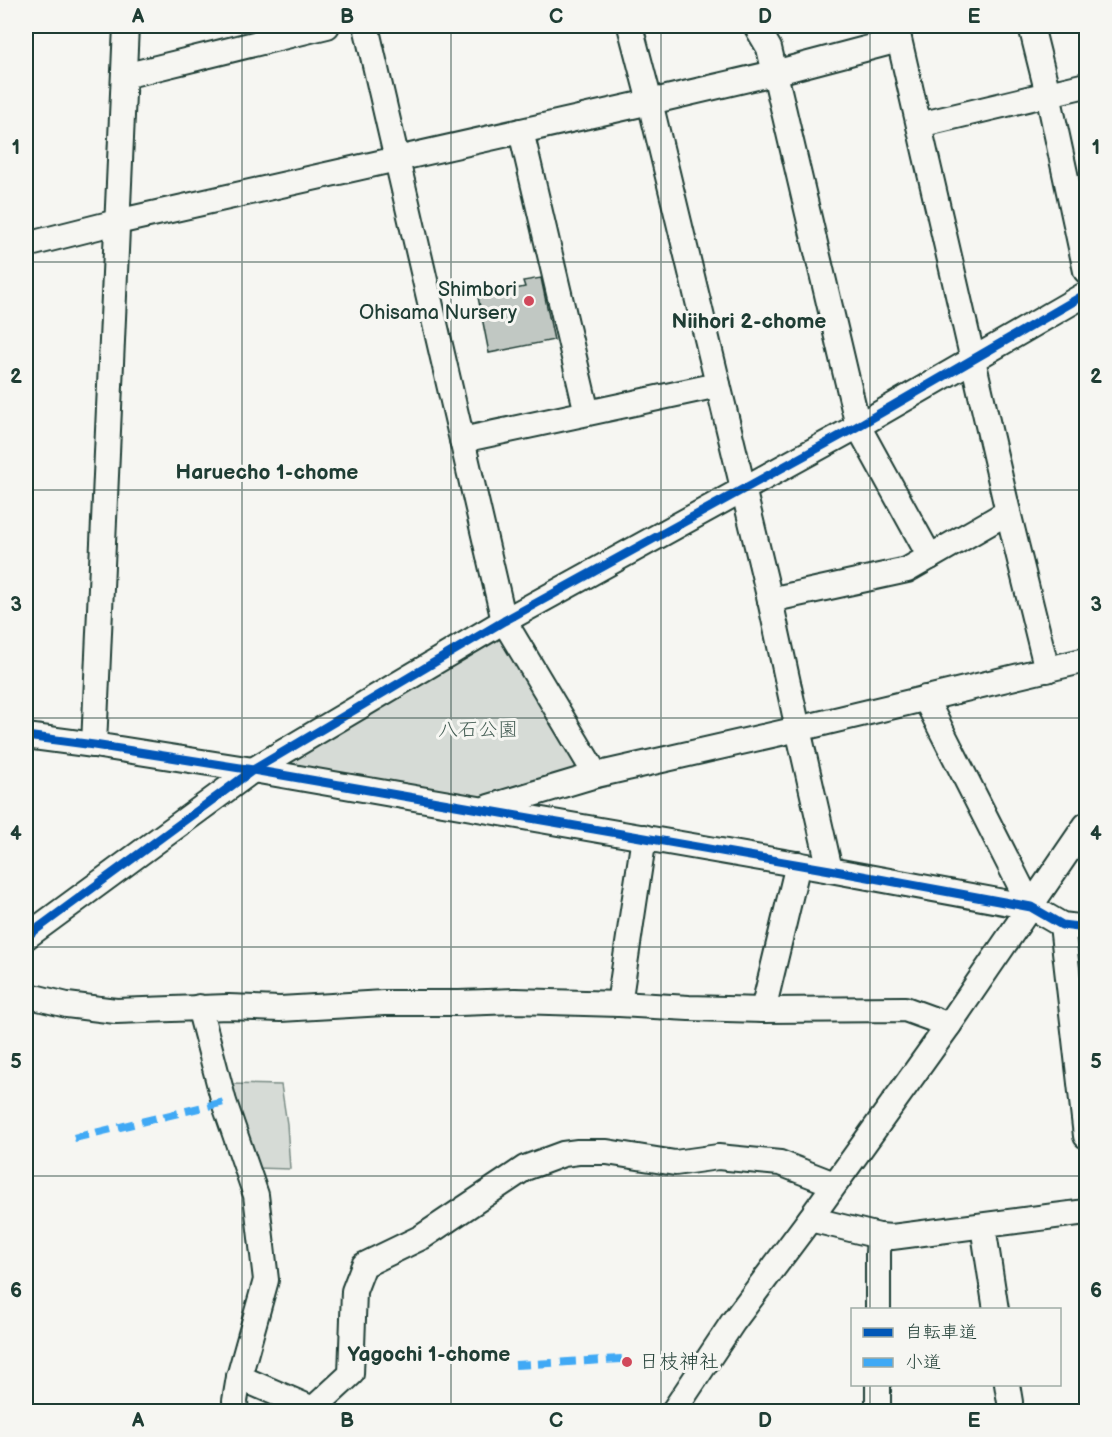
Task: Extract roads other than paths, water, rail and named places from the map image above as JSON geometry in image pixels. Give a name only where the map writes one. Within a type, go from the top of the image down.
[{"type":"street","points":[[94,745],[126,26]]},
{"type":"street","points":[[124,76],[327,26]]},
{"type":"street","points":[[366,26],[504,621],[596,775]]},
{"type":"street","points":[[630,26],[770,600],[830,870]]},
{"type":"street","points":[[756,26],[769,48],[858,426],[930,557]]},
{"type":"street","points":[[1031,26],[1086,271]]},
{"type":"street","points":[[26,245],[117,222],[774,73],[898,33],[1008,512],[1047,670]]},
{"type":"street","points":[[919,125],[1086,85]]},
{"type":"street","points":[[521,131],[586,413]]},
{"type":"street","points":[[26,937],[253,770],[504,621],[858,426],[1086,294]]},
{"type":"street","points":[[462,440],[718,385]]},
{"type":"street","points":[[770,600],[907,570],[1008,512]]},
{"type":"street","points":[[483,809],[596,775],[1086,660]]},
{"type":"street","points":[[925,698],[1031,907]]},
{"type":"street","points":[[26,736],[253,770],[798,864],[1031,907],[1062,925],[1086,928]]},
{"type":"street","points":[[673,1412],[733,1322],[949,1025],[1086,825]]},
{"type":"street","points":[[619,1004],[644,837]]},
{"type":"street","points":[[763,1010],[798,864]]},
{"type":"street","points":[[1062,925],[1086,1136]]},
{"type":"street","points":[[26,993],[67,1005],[116,1011],[228,1007],[280,1009],[384,1003],[515,1001],[763,1010],[905,1010],[949,1025]]},
{"type":"street","points":[[199,1008],[224,1102],[256,1195],[266,1280],[239,1377],[235,1401],[236,1412]]},
{"type":"street","points":[[239,1377],[313,1409],[351,1374],[354,1291],[364,1265],[422,1237],[525,1168],[563,1154],[606,1152],[675,1163],[718,1157],[780,1163],[834,1184]]},
{"type":"street","points":[[810,1219],[892,1238],[1086,1212]]},
{"type":"street","points":[[983,1226],[996,1308]]},
{"type":"street","points":[[878,1308],[879,1236]]},
{"type":"street","points":[[878,1386],[878,1412]]},
{"type":"place","name":"Shimbori Ohisama Nursery","points":[[529,301]]},
{"type":"place","name":"日枝神社","points":[[627,1362]]},
{"type":"district","name":"Niihori 2-chome","points":[[749,321]]},
{"type":"district","name":"Haruecho 1-chome","points":[[267,472]]},
{"type":"district","name":"Yagochi 1-chome","points":[[429,1354]]},
{"type":"park label","name":"八石公園","points":[[478,730]]}]
